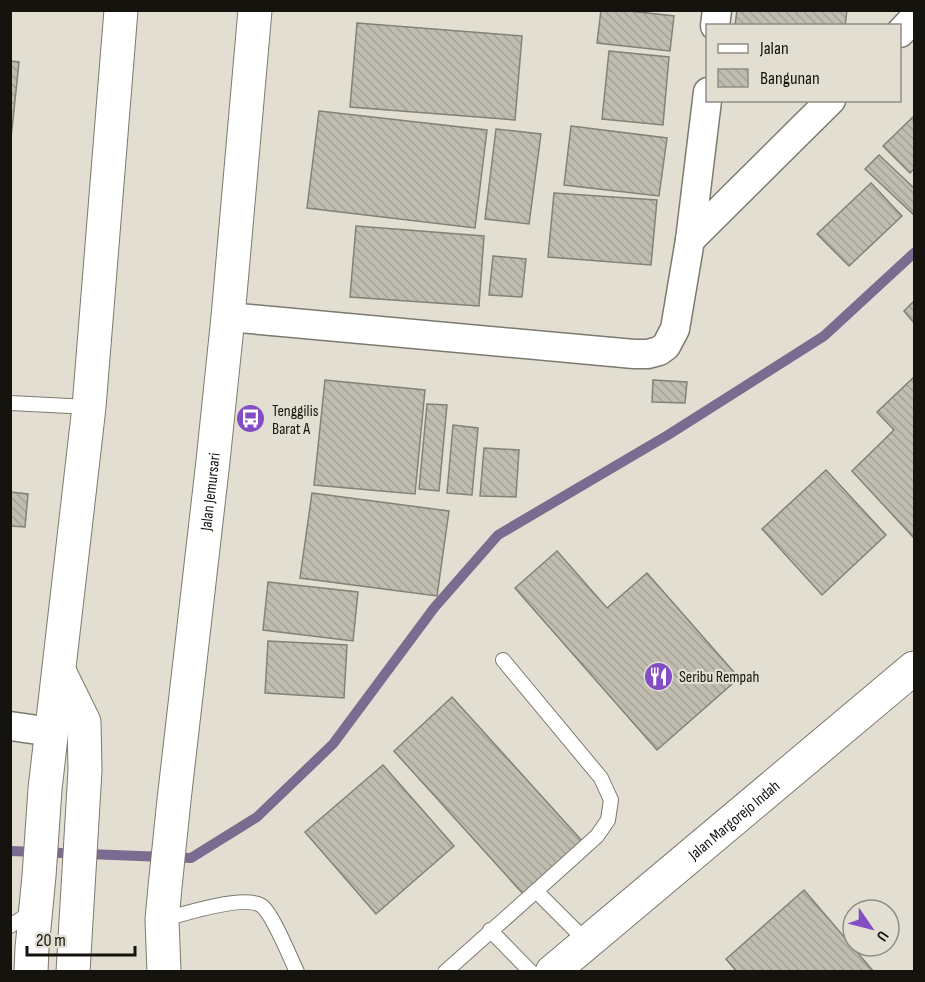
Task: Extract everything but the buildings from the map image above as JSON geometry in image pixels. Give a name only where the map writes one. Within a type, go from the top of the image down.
[{"type":"main road","points":[[31,972],[23,918],[39,876],[45,789],[89,407],[121,10]]},
{"type":"main road","name":"Jalan Jemursari","points":[[164,972],[162,920],[165,887],[228,317],[255,10]]},
{"type":"main road","name":"Jalan Margorejo Indah","points":[[552,972],[915,668]]},
{"type":"main road","points":[[59,671],[84,722],[86,770],[73,972]]},
{"type":"street","points":[[901,32],[915,18]]},
{"type":"street","points":[[228,317],[648,354],[659,351],[666,346],[675,328],[690,240],[707,102]]},
{"type":"street","points":[[690,240],[829,102]]},
{"type":"street","points":[[10,726],[52,732]]},
{"type":"lane","points":[[10,403],[89,407]]},
{"type":"lane","points":[[445,972],[597,836],[608,820],[611,800],[601,778],[503,660]]},
{"type":"lane","points":[[536,891],[587,942]]},
{"type":"lane","points":[[162,920],[210,907],[243,902],[259,904],[271,918],[297,972]]},
{"type":"lane","points":[[490,930],[531,972]]},
{"type":"waterway","points":[[10,851],[191,858],[257,817],[333,744],[434,608],[498,535],[668,435],[824,336],[914,253]]},
{"type":"place","name":"Tenggilis Barat A","points":[[251,419]]},
{"type":"place","name":"Seribu Rempah","points":[[658,676]]}]
